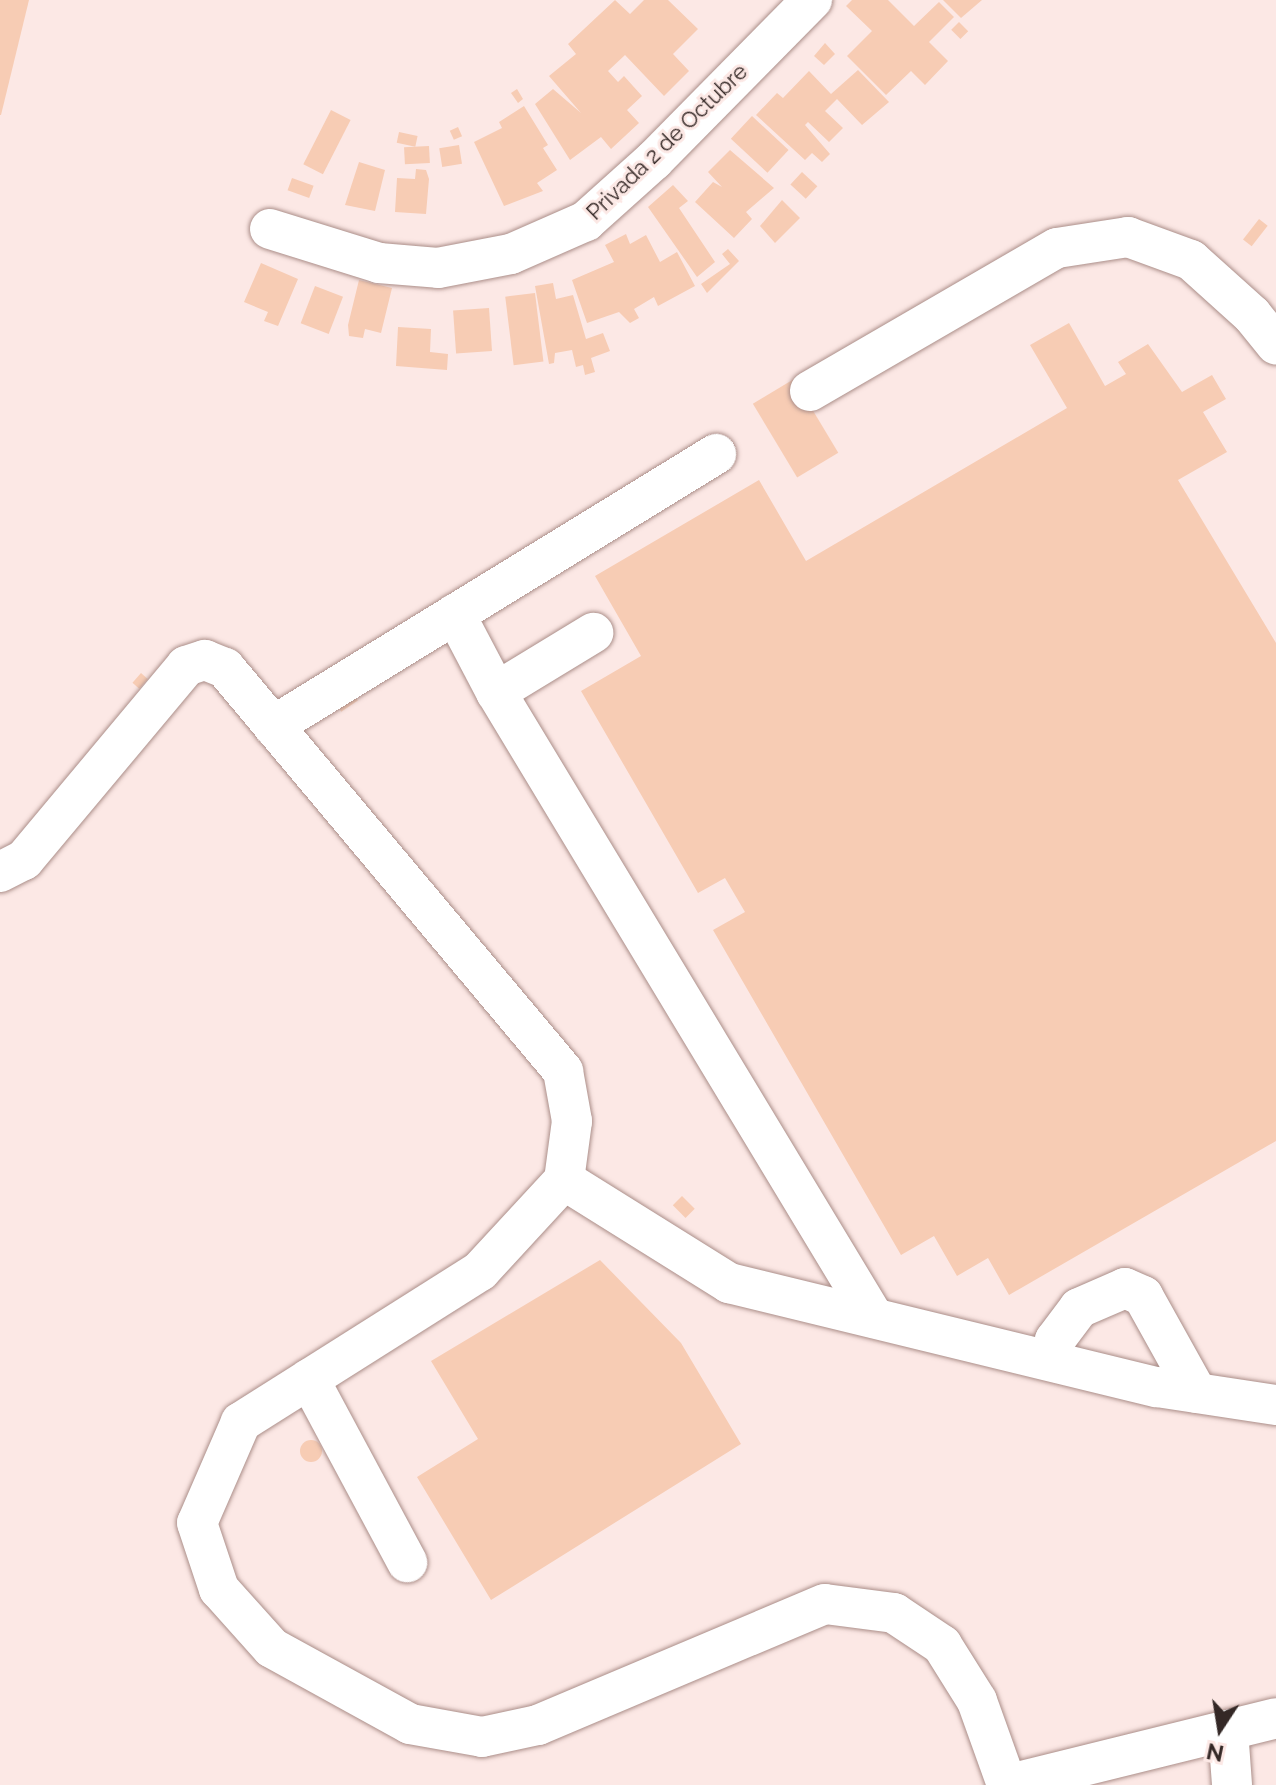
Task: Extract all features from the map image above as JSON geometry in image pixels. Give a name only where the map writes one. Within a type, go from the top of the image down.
[{"type":"street","name":"Privada 2 de Octubre","points":[[270,229],[379,263],[438,268],[511,254],[586,221],[654,160],[812,0]]},
{"type":"street","points":[[810,391],[1057,248],[1128,237],[1191,260],[1252,315],[1276,345]]},
{"type":"street","points":[[273,726],[716,454]]},
{"type":"street","points":[[455,614],[496,692],[874,1318]]},
{"type":"street","points":[[496,692],[593,633]]},
{"type":"street","points":[[0,872],[24,860],[186,666],[205,660],[225,668],[563,1071],[572,1121],[564,1180],[480,1271],[241,1422],[197,1523],[219,1589],[272,1648],[410,1724],[482,1737],[538,1725],[825,1604],[894,1613],[942,1645],[977,1701],[1006,1785],[1276,1718]]},
{"type":"street","points":[[564,1180],[729,1283],[1052,1361],[1197,1393],[1276,1405]]},
{"type":"street","points":[[1052,1361],[1055,1340],[1079,1308],[1125,1288],[1143,1296],[1197,1393]]},
{"type":"street","points":[[309,1379],[407,1562]]},
{"type":"street","points":[[1228,1730],[1232,1785]]},
{"type":"building","points":[[0,0],[29,0],[1,115],[0,115]]},
{"type":"building","points":[[615,0],[630,14],[644,0],[668,0],[698,29],[673,54],[689,71],[664,96],[625,55],[608,71],[618,82],[624,76],[642,96],[627,110],[639,123],[611,149],[601,137],[570,160],[535,104],[553,89],[581,113],[549,76],[576,54],[568,44]]},
{"type":"building","points":[[852,0],[888,0],[914,26],[939,2],[954,17],[929,42],[948,61],[925,85],[911,71],[886,95],[847,56],[872,31],[846,6]]},
{"type":"building","points":[[943,0],[982,0],[961,18]]},
{"type":"building","points":[[959,22],[968,31],[960,39],[951,30]]},
{"type":"building","points":[[825,43],[835,54],[824,65],[814,56]]},
{"type":"building","points":[[858,70],[889,102],[862,125],[837,99],[825,111],[843,128],[829,142],[808,122],[805,125],[830,154],[822,162],[812,153],[805,160],[756,115],[777,93],[783,98],[809,71],[831,94]]},
{"type":"building","points":[[517,89],[523,99],[518,103],[511,93]]},
{"type":"building","points":[[524,106],[548,145],[543,148],[557,170],[537,183],[543,191],[504,206],[474,142],[502,128],[499,122]]},
{"type":"building","points":[[331,110],[351,120],[323,174],[303,164]]},
{"type":"building","points":[[752,116],[789,150],[767,173],[731,139]]},
{"type":"building","points":[[458,127],[462,136],[454,140],[450,131]]},
{"type":"building","points":[[399,132],[418,136],[415,147],[397,143]]},
{"type":"building","points":[[459,145],[462,164],[442,167],[439,148]]},
{"type":"building","points":[[429,146],[430,163],[405,164],[404,147]]},
{"type":"building","points":[[730,150],[774,188],[746,212],[752,219],[734,238],[695,202],[713,182],[722,187],[708,172]]},
{"type":"building","points":[[359,162],[385,170],[375,211],[345,205]]},
{"type":"building","points":[[416,169],[426,170],[429,179],[426,214],[395,212],[397,178],[415,179]]},
{"type":"building","points":[[802,172],[817,186],[806,199],[790,184]]},
{"type":"building","points":[[292,178],[314,186],[309,198],[288,190]]},
{"type":"building","points":[[673,185],[688,201],[679,208],[715,262],[697,277],[648,207]]},
{"type":"building","points":[[782,200],[800,218],[775,243],[760,226]]},
{"type":"building","points":[[1259,219],[1268,226],[1252,246],[1243,239]]},
{"type":"building","points":[[626,234],[630,244],[646,235],[660,262],[677,252],[695,286],[658,306],[654,297],[634,309],[639,318],[630,323],[619,312],[587,323],[572,280],[614,262],[605,245]]},
{"type":"building","points":[[728,249],[739,261],[707,293],[701,284],[730,264],[722,254]]},
{"type":"building","points":[[261,263],[298,279],[278,326],[264,321],[268,312],[244,302]]},
{"type":"building","points":[[359,280],[392,288],[381,333],[365,329],[363,338],[349,336],[348,325]]},
{"type":"building","points":[[553,283],[556,299],[573,295],[586,339],[603,333],[610,351],[591,358],[595,372],[585,375],[583,365],[576,367],[572,350],[555,353],[554,363],[549,364],[535,286]]},
{"type":"building","points":[[315,286],[343,297],[329,334],[301,323]]},
{"type":"building","points":[[535,293],[543,361],[514,365],[505,297]]},
{"type":"building","points":[[489,308],[492,351],[456,353],[453,311]]},
{"type":"building","points":[[1069,323],[1105,386],[1126,374],[1118,362],[1148,344],[1182,392],[1212,375],[1226,399],[1203,412],[1227,452],[1178,480],[1276,643],[1276,1141],[1009,1295],[988,1258],[957,1276],[934,1236],[901,1255],[713,930],[745,912],[725,878],[698,893],[581,691],[641,656],[595,576],[759,480],[806,561],[1067,408],[1030,345]]},
{"type":"building","points":[[398,327],[431,329],[430,352],[448,354],[447,370],[396,366]]},
{"type":"building","points":[[794,379],[838,453],[797,477],[753,404]]},
{"type":"building","points":[[141,673],[148,679],[139,689],[132,683]]},
{"type":"building","points":[[350,689],[358,701],[341,712],[333,700]]},
{"type":"building","points":[[682,1196],[695,1209],[686,1218],[673,1205]]},
{"type":"building","points":[[600,1260],[681,1343],[741,1444],[491,1600],[417,1477],[478,1439],[431,1361]]},
{"type":"building","points":[[311,1440],[319,1443],[322,1451],[319,1459],[311,1462],[303,1459],[300,1451],[303,1443]]}]
